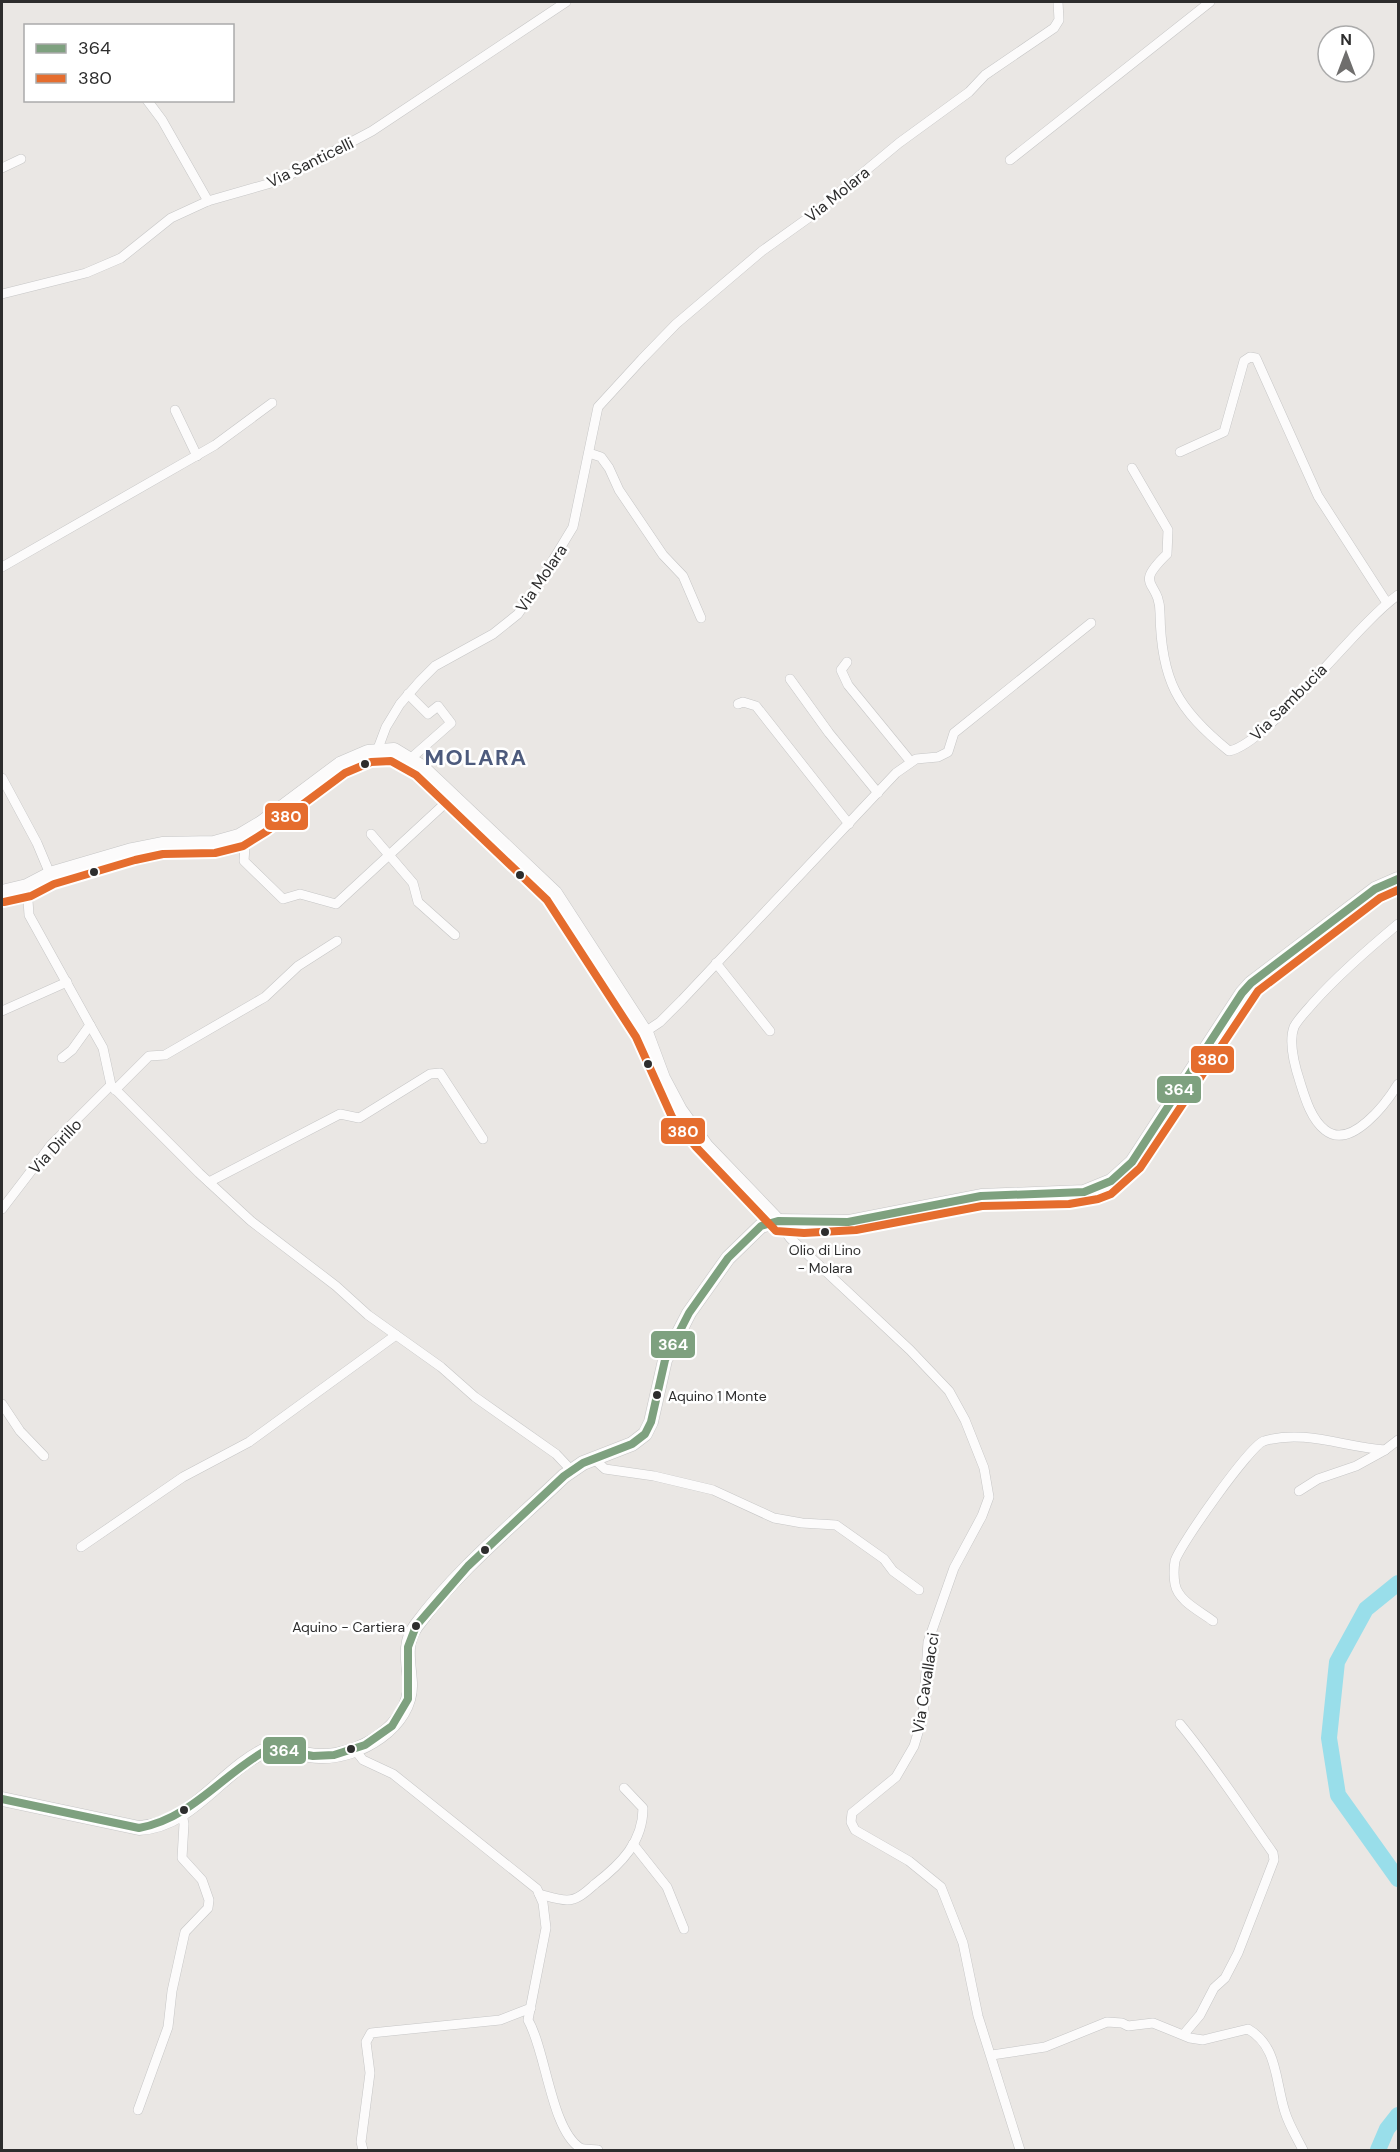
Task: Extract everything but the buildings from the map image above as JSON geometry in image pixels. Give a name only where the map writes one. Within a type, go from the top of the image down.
[{"type":"street","name":"Via Santicelli","points":[[2,294],[86,273],[113,262],[122,258],[171,218],[208,201],[278,180],[372,131],[566,2]]},
{"type":"street","name":"Via Molara","points":[[377,751],[386,727],[408,694],[435,666],[480,642],[518,614],[562,548],[573,528],[598,407],[676,324],[762,251],[811,216],[899,143],[969,92],[985,75],[1054,28],[1059,20],[1058,2]]},
{"type":"street","points":[[1010,160],[1210,2]]},
{"type":"street","points":[[148,102],[162,120],[208,201]]},
{"type":"street","points":[[2,168],[21,159]]},
{"type":"street","points":[[1180,452],[1224,432],[1244,361],[1250,357],[1256,358],[1318,496],[1387,603]]},
{"type":"street","points":[[2,567],[196,456],[238,430],[272,403]]},
{"type":"street","points":[[175,410],[196,456]]},
{"type":"street","points":[[589,453],[601,458],[609,468],[619,490],[663,555],[683,576],[701,618]]},
{"type":"street","name":"Via Sambucia","points":[[1132,468],[1168,530],[1167,554],[1150,572],[1148,579],[1159,604],[1160,643],[1166,665],[1175,691],[1192,719],[1229,751],[1237,749],[1254,738],[1387,603],[1398,595]]},
{"type":"street","points":[[645,1032],[660,1022],[878,793],[911,762],[928,756],[938,757],[948,752],[954,733],[1091,623]]},
{"type":"street","points":[[847,663],[841,670],[848,685],[911,762]]},
{"type":"street","points":[[789,679],[878,793]]},
{"type":"street","points":[[408,694],[429,714],[438,706],[451,723],[410,760]]},
{"type":"street","points":[[738,704],[743,702],[756,706],[849,824]]},
{"type":"street","points":[[2,892],[27,886],[50,874],[132,850],[162,844],[214,843],[246,832],[340,764],[377,751],[394,750],[422,767],[555,893],[645,1032],[657,1054],[663,1078],[680,1110],[706,1146],[778,1221]]},
{"type":"street","points":[[2,778],[37,843],[50,874]]},
{"type":"street","points":[[246,832],[244,861],[283,899],[300,894],[336,904],[452,797]]},
{"type":"street","points":[[371,834],[413,883],[418,902],[455,935]]},
{"type":"street","points":[[2,1799],[139,1828],[165,1824],[182,1814],[270,1748],[320,1756],[355,1750],[390,1728],[405,1708],[410,1689],[406,1652],[414,1629],[478,1556],[572,1471],[594,1459],[632,1444],[645,1434],[651,1422],[665,1360],[689,1314],[714,1276],[761,1226],[778,1221],[848,1222],[981,1196],[1084,1192],[1111,1182],[1132,1162],[1242,993],[1262,973],[1330,921],[1375,889],[1398,879]]},
{"type":"street","points":[[27,886],[29,915],[103,1048],[113,1088],[251,1221],[396,1335],[441,1367],[466,1390],[556,1454],[572,1471]]},
{"type":"street","points":[[1398,924],[1340,973],[1308,1009],[1294,1028],[1292,1045],[1305,1098],[1317,1123],[1327,1132],[1346,1134],[1364,1124],[1383,1109],[1398,1084]]},
{"type":"street","name":"Via Dirillo","points":[[2,1209],[51,1145],[149,1056],[165,1055],[265,997],[298,966],[338,940]]},
{"type":"street","points":[[716,963],[770,1031]]},
{"type":"street","points":[[2,1011],[67,982]]},
{"type":"street","points":[[62,1058],[72,1050],[90,1025]]},
{"type":"street","points":[[209,1182],[340,1114],[359,1118],[430,1074],[440,1073],[483,1139]]},
{"type":"street","name":"Via Cavallacci","points":[[778,1221],[790,1238],[910,1350],[949,1391],[965,1420],[984,1468],[989,1497],[982,1516],[954,1568],[928,1642],[922,1716],[914,1746],[896,1777],[852,1813],[851,1822],[855,1830],[909,1861],[940,1887],[963,1943],[978,2016],[1020,2151]]},
{"type":"street","points":[[81,1547],[183,1477],[249,1442],[396,1335]]},
{"type":"street","points":[[2,1404],[20,1431],[44,1456]]},
{"type":"street","points":[[1213,1621],[1180,1596],[1175,1585],[1175,1562],[1183,1544],[1260,1441],[1292,1436],[1385,1450]]},
{"type":"street","points":[[1299,1491],[1318,1479],[1356,1467],[1398,1440]]},
{"type":"street","points":[[594,1459],[605,1469],[654,1476],[712,1490],[774,1518],[802,1523],[836,1525],[884,1559],[894,1571],[919,1590]]},
{"type":"street","points":[[1180,1724],[1216,1770],[1234,1800],[1273,1853],[1274,1860],[1242,1944],[1225,1978],[1214,1988],[1200,2015],[1184,2034]]},
{"type":"street","points":[[355,1750],[363,1760],[393,1774],[521,1873],[539,1894],[546,1928],[528,2020],[536,2033],[550,2089],[571,2138],[582,2149],[598,2151]]},
{"type":"street","points":[[539,1894],[567,1900],[580,1896],[620,1864],[643,1823],[643,1808],[624,1788]]},
{"type":"street","points":[[138,2110],[168,2027],[172,1991],[185,1932],[208,1908],[209,1900],[202,1880],[182,1858],[182,1814]]},
{"type":"street","points":[[633,1844],[667,1887],[684,1929]]},
{"type":"street","points":[[363,2151],[361,2142],[370,2073],[366,2042],[371,2033],[500,2020],[531,2008]]},
{"type":"street","points":[[992,2055],[1045,2047],[1107,2022],[1122,2023],[1128,2026],[1153,2023],[1203,2040],[1248,2029],[1262,2037],[1269,2049],[1285,2113],[1303,2151]]},
{"type":"waterway","points":[[1398,1583],[1366,1609],[1337,1662],[1329,1738],[1338,1795],[1398,1879]]},
{"type":"waterway","points":[[1378,2150],[1387,2129],[1398,2115]]},
{"type":"transit line","name":"380","points":[[4,902],[31,896],[54,884],[135,860],[163,854],[215,853],[243,846],[345,773],[371,762],[391,761],[416,775],[547,900],[636,1037],[672,1117],[696,1147],[776,1231],[804,1233],[856,1230],[982,1206],[1069,1204],[1098,1199],[1111,1194],[1140,1168],[1258,991],[1380,898],[1398,890]]},
{"type":"transit line","name":"364","points":[[2,1799],[139,1828],[176,1815],[270,1748],[313,1756],[334,1755],[365,1745],[392,1726],[408,1699],[408,1647],[416,1626],[468,1566],[564,1476],[583,1463],[632,1444],[645,1434],[651,1422],[665,1360],[689,1313],[728,1258],[761,1226],[778,1221],[848,1222],[981,1196],[1084,1192],[1111,1181],[1132,1162],[1242,993],[1251,983],[1375,889],[1398,879]]},
{"type":"place","name":"Olio di Lino - Molara","points":[[825,1232]]},
{"type":"place","name":"Aquino 1 Monte","points":[[657,1395]]},
{"type":"place","name":"Aquino - Cartiera","points":[[416,1626]]},
{"type":"district","name":"MOLARA","points":[[476,757]]}]
